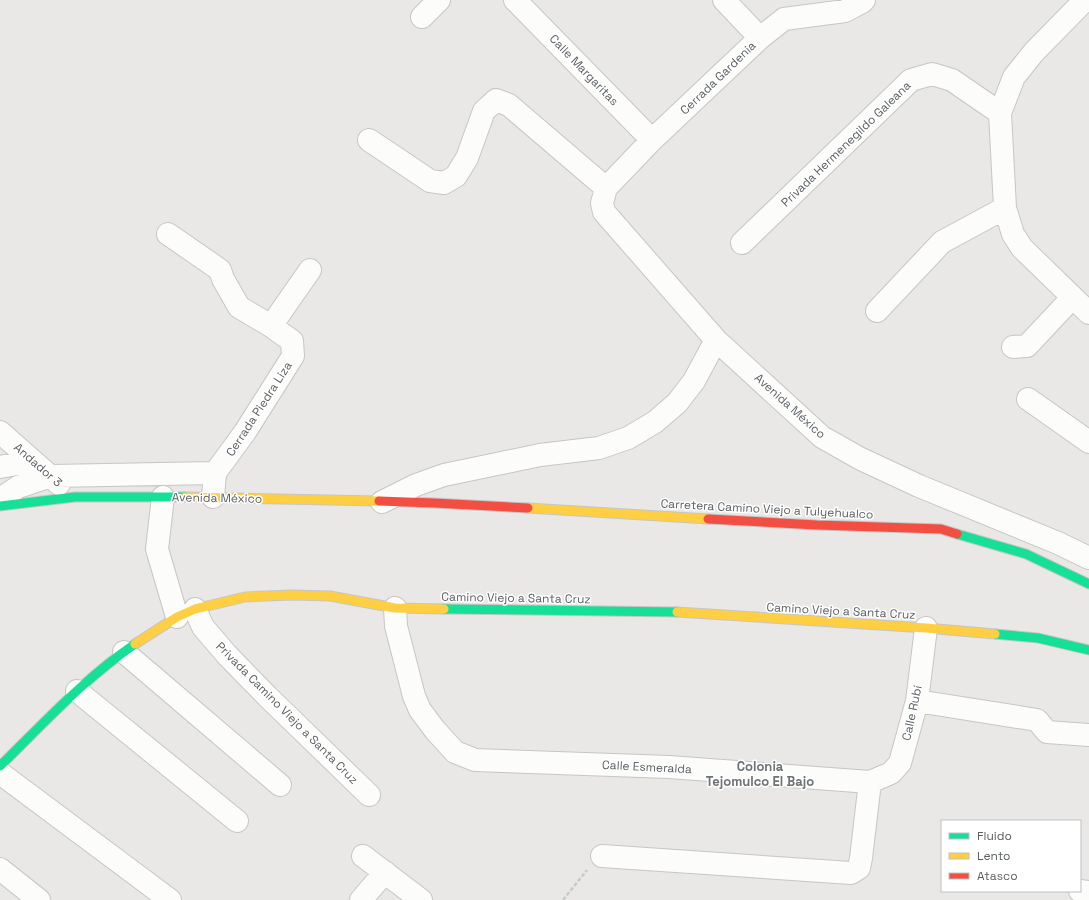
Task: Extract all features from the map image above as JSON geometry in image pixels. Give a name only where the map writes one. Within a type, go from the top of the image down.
[{"type":"street","points":[[422,17],[438,0]]},
{"type":"street","name":"Calle Margaritas","points":[[515,0],[652,140]]},
{"type":"street","points":[[724,0],[760,38]]},
{"type":"street","name":"Cerrada Gardenia","points":[[604,195],[652,140],[760,38],[784,20],[845,11],[864,0]]},
{"type":"street","points":[[1013,347],[1027,346],[1083,304],[1022,248],[1013,234],[1005,208],[1000,113],[1014,77],[1034,52],[1085,0]]},
{"type":"street","name":"Privada Hermenegildo Galeana","points":[[742,243],[911,80],[932,74],[952,80],[1000,113]]},
{"type":"street","points":[[370,140],[430,181],[444,183],[456,176],[467,158],[484,111],[496,100],[509,105],[604,195]]},
{"type":"street","name":"Avenida México","points":[[604,195],[604,212],[716,340],[822,437],[861,459],[919,486],[1058,543],[1089,558]]},
{"type":"street","points":[[877,311],[942,242],[1005,208]]},
{"type":"street","name":"Cerrada Piedra Liza","points":[[168,234],[220,270],[223,279],[239,307],[272,326],[292,341],[293,356],[245,432],[215,473]]},
{"type":"street","points":[[272,326],[310,270]]},
{"type":"street","points":[[382,502],[416,485],[444,475],[540,455],[599,448],[628,438],[655,422],[677,403],[694,381],[716,340]]},
{"type":"street","points":[[1028,399],[1089,442]]},
{"type":"street","name":"Andador 3","points":[[0,432],[76,497]]},
{"type":"street","points":[[0,467],[33,461]]},
{"type":"street","points":[[0,499],[18,487],[51,476],[215,473],[213,497]]},
{"type":"street","name":"Avenida México","points":[[0,506],[76,497],[213,497],[434,503]]},
{"type":"street","name":"Privada Camino Viejo a Santa Cruz","points":[[163,497],[157,549],[186,613],[203,627],[227,655],[268,698],[369,795]]},
{"type":"street","name":"Carretera Camino Viejo a Tulyehualco","points":[[434,503],[809,525],[941,529],[1026,554],[1089,584]]},
{"type":"street","name":"Camino Viejo a Santa Cruz","points":[[0,766],[77,691],[124,652],[186,613],[245,597],[292,595],[330,596],[395,608],[668,612],[926,628],[1038,638],[1089,650]]},
{"type":"street","name":"Calle Esmeralda","points":[[395,608],[396,626],[414,696],[420,710],[435,730],[455,752],[475,760],[669,767],[870,782]]},
{"type":"street","name":"Calle Rubí","points":[[870,782],[890,773],[900,763],[917,701],[926,628]]},
{"type":"street","points":[[124,652],[280,785]]},
{"type":"street","points":[[77,691],[237,821]]},
{"type":"street","points":[[917,701],[1037,720],[1047,732],[1089,735]]},
{"type":"street","points":[[0,773],[170,900]]},
{"type":"street","points":[[602,856],[851,873],[859,868],[870,782]]},
{"type":"street","points":[[363,856],[421,900]]},
{"type":"street","points":[[0,869],[39,900]]},
{"type":"street","points":[[361,900],[384,872]]},
{"type":"path","points":[[563,900],[588,868],[602,856]]},
{"type":"traffic: fast","points":[[0,506],[75,497],[185,497]]},
{"type":"traffic: fast","points":[[957,534],[1026,554],[1089,584]]},
{"type":"traffic: fast","points":[[444,609],[677,612]]},
{"type":"traffic: fast","points":[[995,634],[1038,638],[1089,650]]},
{"type":"traffic: fast","points":[[0,766],[82,686],[135,644]]},
{"type":"traffic: slow","points":[[185,497],[379,501]]},
{"type":"traffic: slow","points":[[528,508],[708,519]]},
{"type":"traffic: slow","points":[[135,644],[177,617],[195,609],[245,597],[292,595],[330,596],[395,608],[444,609]]},
{"type":"traffic: slow","points":[[677,612],[926,628],[995,634]]},
{"type":"traffic: jam","points":[[379,501],[528,508]]},
{"type":"traffic: jam","points":[[708,519],[817,525],[941,529],[957,534]]},
{"type":"district","name":"Colonia Tejomulco El Bajo","points":[[760,774]]}]
